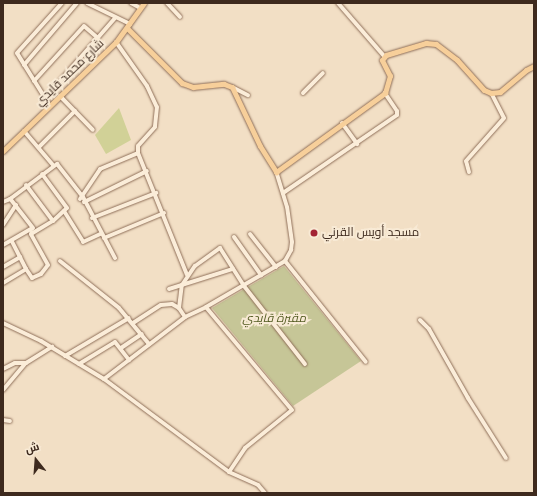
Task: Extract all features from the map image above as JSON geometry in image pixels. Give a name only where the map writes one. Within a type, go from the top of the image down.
[{"type":"main road","name":"شارع محمد قايدي","points":[[3,151],[116,42],[144,3]]},
{"type":"main road","points":[[128,26],[182,83],[193,87],[224,84],[232,87],[260,146],[276,172],[385,93],[390,76],[382,60],[384,56],[426,43],[436,44],[457,60],[484,90],[491,93],[500,92],[526,70],[534,66]]},
{"type":"street","points":[[50,106],[17,53],[62,3]]},
{"type":"street","points":[[24,65],[77,3]]},
{"type":"street","points":[[88,3],[128,26]]},
{"type":"street","points":[[131,3],[140,8]]},
{"type":"street","points":[[167,3],[180,18]]},
{"type":"street","points":[[338,3],[384,56]]},
{"type":"street","points":[[45,98],[115,18]]},
{"type":"street","points":[[34,81],[84,26],[98,38]]},
{"type":"street","points":[[116,42],[147,86],[157,107],[155,127],[138,146],[138,153],[156,193],[187,275]]},
{"type":"street","points":[[303,93],[324,73]]},
{"type":"street","points":[[232,87],[248,95]]},
{"type":"street","points":[[283,193],[357,144],[397,114],[385,93]]},
{"type":"street","points":[[469,172],[466,160],[504,118],[491,93]]},
{"type":"street","points":[[60,96],[93,130]]},
{"type":"street","points":[[39,147],[75,111]]},
{"type":"street","points":[[342,123],[357,144]]},
{"type":"street","points":[[24,131],[53,165]]},
{"type":"street","points":[[81,198],[100,169],[138,153]]},
{"type":"street","points":[[3,202],[53,165],[57,164],[84,202],[100,234],[116,258]]},
{"type":"street","points":[[84,202],[147,171]]},
{"type":"street","points":[[104,379],[185,317],[244,286],[285,261],[291,250],[292,242],[283,193],[276,172]]},
{"type":"street","points":[[31,234],[53,221],[67,208],[42,174]]},
{"type":"street","points":[[26,185],[53,221]]},
{"type":"street","points":[[92,218],[156,193]]},
{"type":"street","points":[[10,198],[33,228]]},
{"type":"street","points":[[3,224],[16,205]]},
{"type":"street","points":[[64,211],[83,242],[100,234]]},
{"type":"street","points":[[104,238],[164,213]]},
{"type":"street","points":[[12,241],[32,278],[41,274],[48,265],[31,234],[33,228]]},
{"type":"street","points":[[3,245],[33,228]]},
{"type":"street","points":[[250,234],[276,267]]},
{"type":"street","points":[[234,237],[262,275]]},
{"type":"street","points":[[179,308],[182,285],[187,275],[205,258],[219,248],[244,286],[305,364]]},
{"type":"street","points":[[3,267],[20,257]]},
{"type":"street","points":[[60,261],[129,318],[149,344]]},
{"type":"street","points":[[285,261],[366,362]]},
{"type":"street","points":[[3,283],[26,269]]},
{"type":"street","points":[[169,289],[233,269]]},
{"type":"street","points":[[133,323],[161,305],[172,304],[179,308],[185,317]]},
{"type":"street","points":[[206,307],[292,410],[245,448],[229,472]]},
{"type":"street","points":[[66,356],[129,318]]},
{"type":"street","points":[[420,320],[429,329],[468,398],[506,458]]},
{"type":"street","points":[[3,323],[52,347],[104,379],[229,472],[258,485],[265,493]]},
{"type":"street","points":[[121,348],[142,334]]},
{"type":"street","points":[[79,364],[115,342],[129,360]]},
{"type":"street","points":[[3,390],[26,363],[52,347]]},
{"type":"street","points":[[3,369],[15,363],[26,363]]},
{"type":"street","points":[[3,420],[10,421]]},
{"type":"green space","points":[[119,108],[131,140],[106,154],[95,135]]},
{"type":"green space","name":"مقبرة قايدي","points":[[284,266],[361,361],[293,406],[212,308]]},
{"type":"place","name":"مسجد أويس القرني","points":[[314,233]]}]
